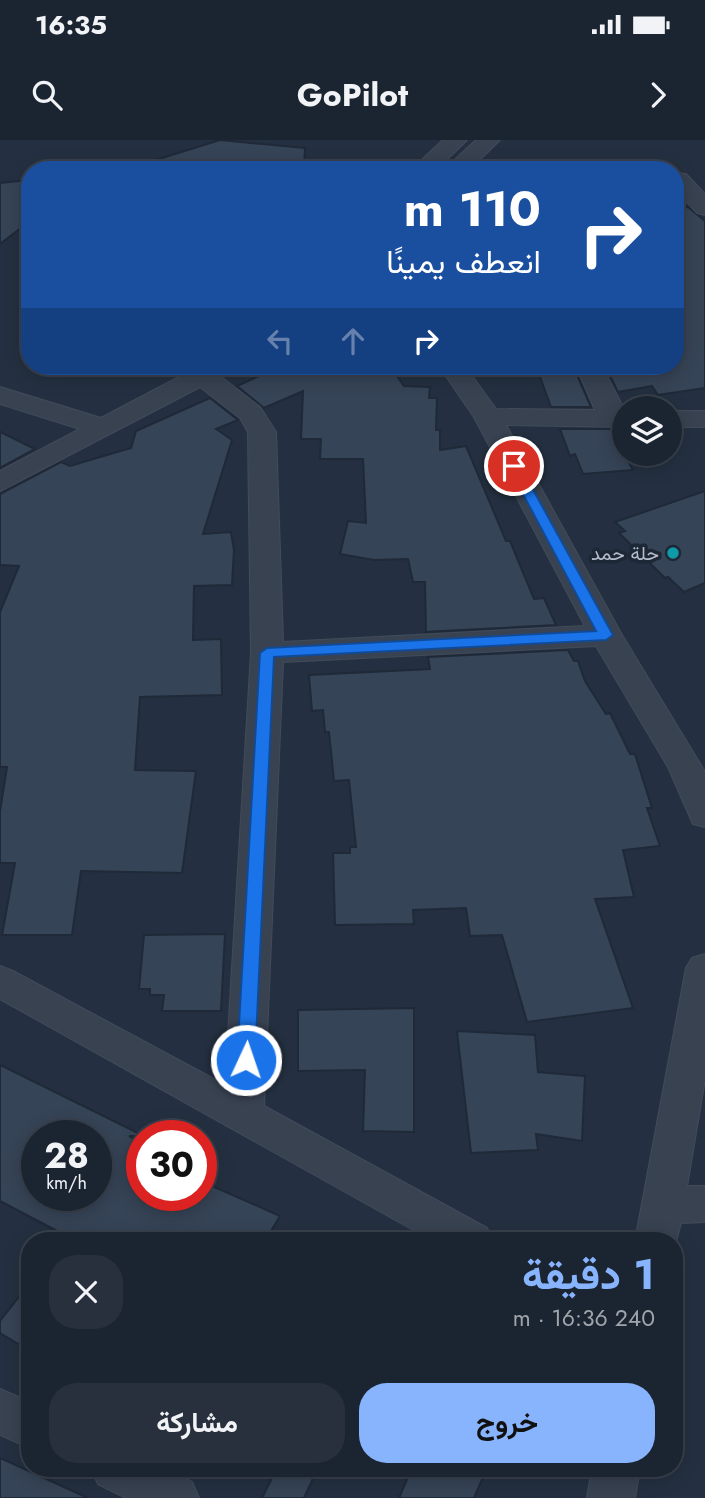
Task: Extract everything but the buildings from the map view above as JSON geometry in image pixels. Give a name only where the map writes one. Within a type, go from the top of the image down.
[{"type":"street","points":[[432,161],[456,140]]},
{"type":"street","points":[[465,161],[489,140]]},
{"type":"street","points":[[684,178],[705,174]]},
{"type":"street","points":[[684,185],[703,203]]},
{"type":"street","points":[[0,482],[201,375]]},
{"type":"street","points":[[215,375],[250,413],[262,432],[267,653],[243,1115]]},
{"type":"street","points":[[458,375],[488,417],[606,635],[695,766],[705,815]]},
{"type":"street","points":[[594,375],[612,408]]},
{"type":"street","points":[[0,395],[102,427]]},
{"type":"street","points":[[488,417],[612,419]]},
{"type":"street","points":[[682,419],[705,419]]},
{"type":"street","points":[[267,653],[606,635]]},
{"type":"street","points":[[660,1223],[705,968]]},
{"type":"street","points":[[0,981],[456,1232]]},
{"type":"street","points":[[660,1223],[705,1204]]},
{"type":"street","points":[[0,1411],[21,1422]]},
{"type":"street","points":[[133,1477],[175,1498]]},
{"type":"street","points":[[611,1498],[614,1477]]},
{"type":"place","name":"حلة حمد","points":[[673,553]]},
{"type":"route","points":[[246,1060],[267,653],[606,635],[514,466]]}]
